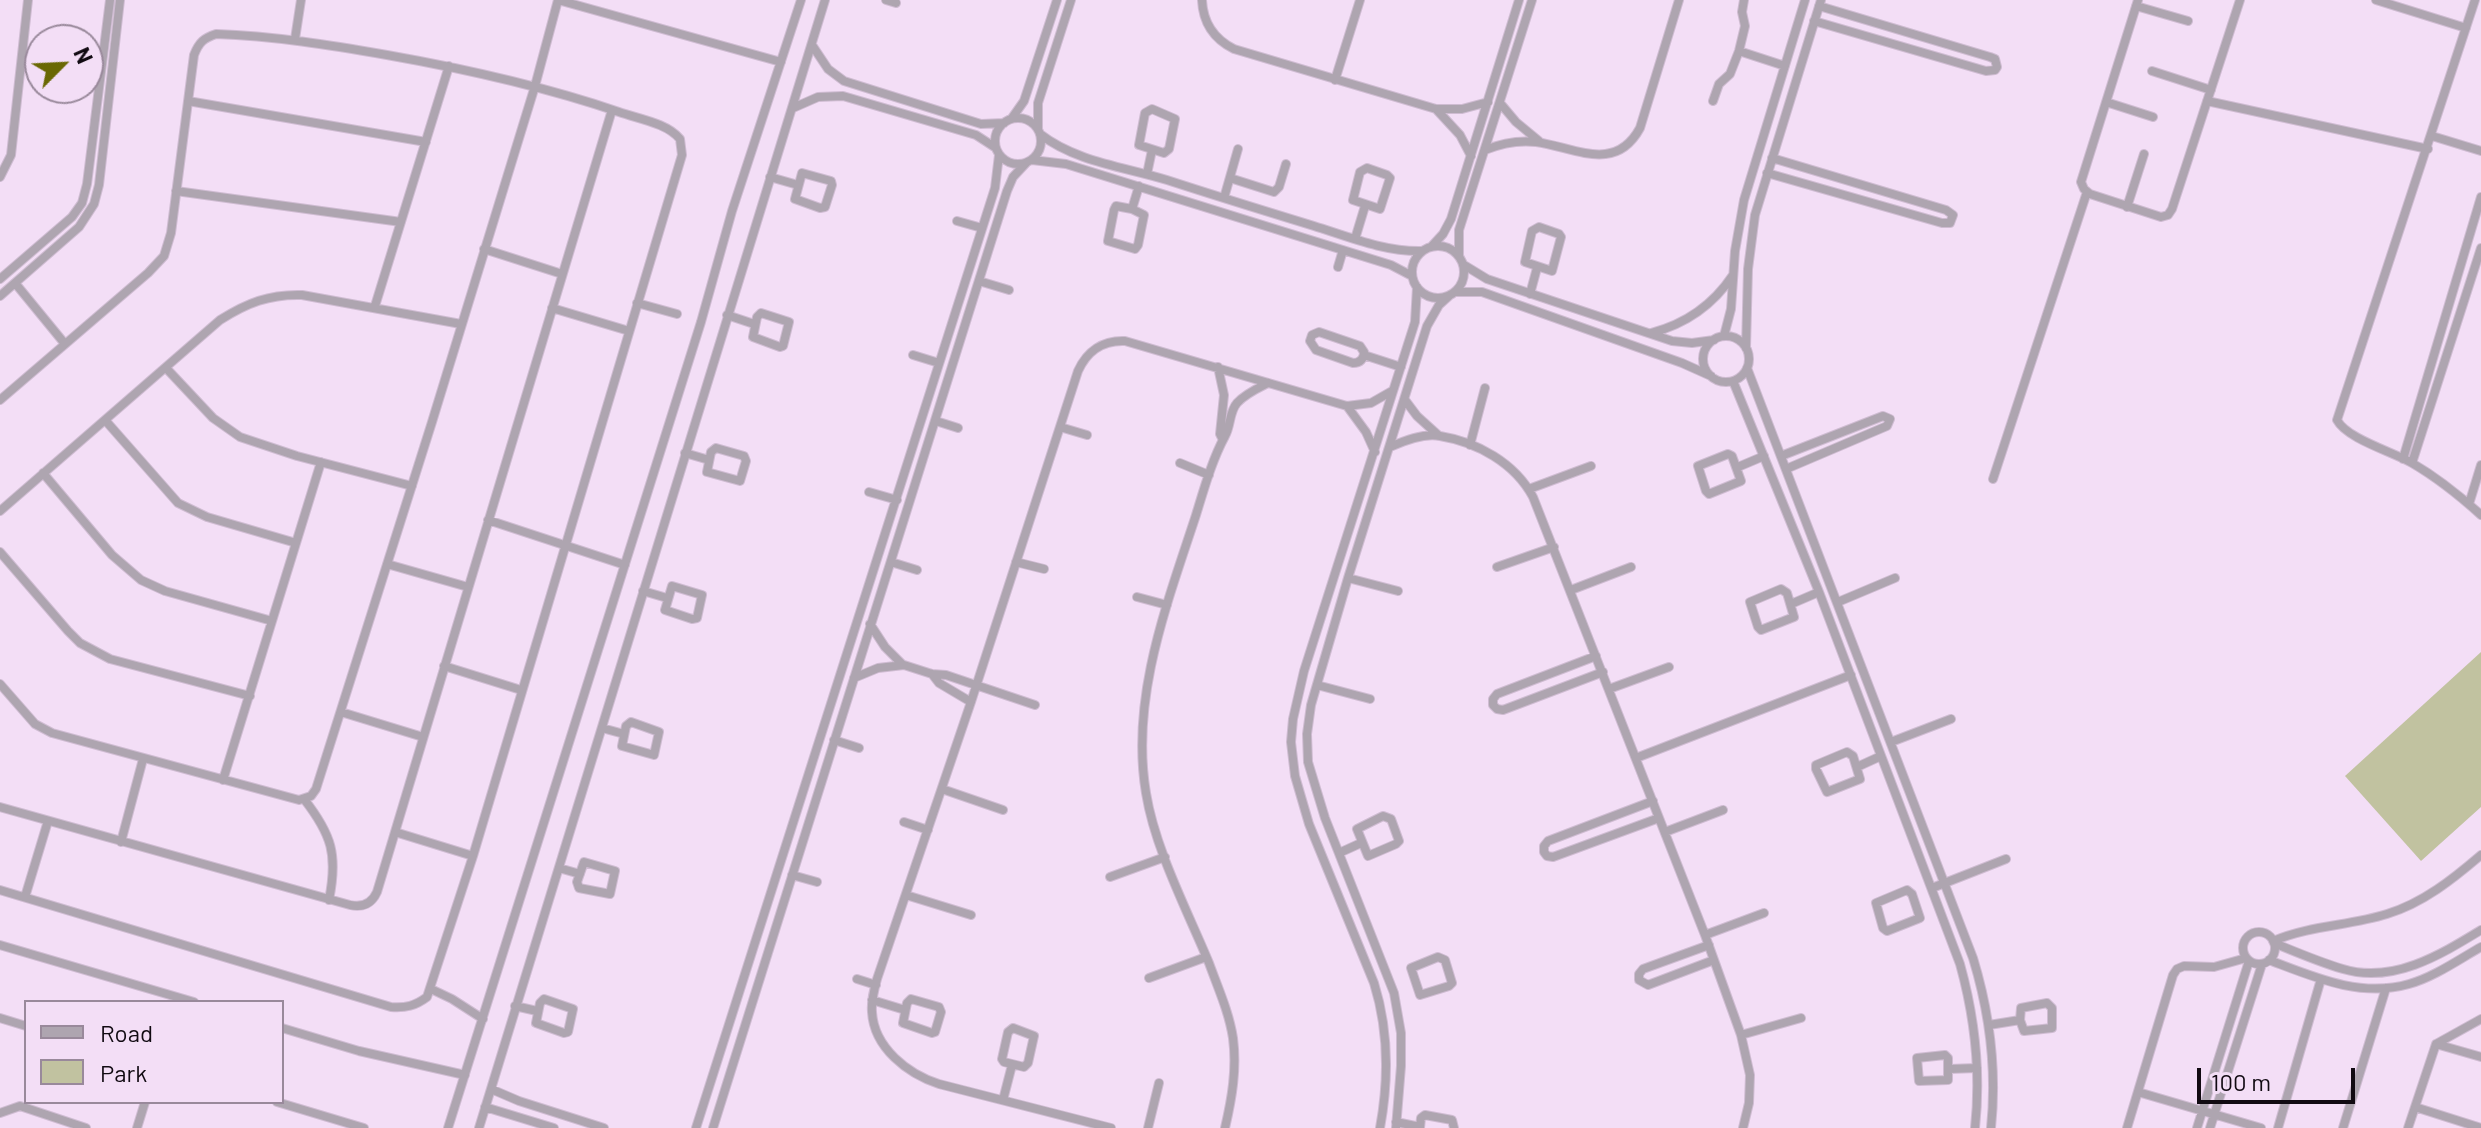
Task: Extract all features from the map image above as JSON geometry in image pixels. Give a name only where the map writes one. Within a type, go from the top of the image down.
[{"type":"street","points":[[0,177],[11,155],[28,0]]},
{"type":"street","points":[[0,279],[72,217],[82,203],[110,0]]},
{"type":"street","points":[[0,296],[79,227],[94,204],[99,185],[120,0]]},
{"type":"street","points":[[295,39],[301,0]]},
{"type":"street","points":[[0,684],[26,715],[43,729],[223,780],[304,799],[311,796],[316,789],[412,486],[535,86],[558,0],[781,62]]},
{"type":"street","points":[[448,1128],[701,322],[732,211],[801,0]]},
{"type":"street","points":[[479,1128],[825,0]]},
{"type":"street","points":[[886,0],[896,3]]},
{"type":"street","points":[[696,1128],[995,188],[997,131],[1024,101],[1057,0]]},
{"type":"street","points":[[713,1128],[1007,191],[1017,172],[1041,146],[1037,110],[1071,0]]},
{"type":"street","points":[[1202,0],[1208,26],[1226,45],[1242,52],[1436,109],[1462,109],[1488,102]]},
{"type":"street","points":[[1335,80],[1360,0]]},
{"type":"street","points":[[1380,1128],[1387,1066],[1384,1022],[1374,983],[1298,792],[1291,742],[1293,719],[1304,671],[1415,322],[1417,287],[1412,276],[1415,259],[1443,234],[1452,216],[1519,0]]},
{"type":"street","points":[[1454,1128],[1452,1120],[1427,1115],[1421,1118],[1420,1127],[1396,1125],[1401,1033],[1392,985],[1325,818],[1308,762],[1309,719],[1348,578],[1427,326],[1439,305],[1453,294],[1464,277],[1458,237],[1532,0]]},
{"type":"street","points":[[1485,150],[1513,142],[1543,143],[1595,155],[1612,153],[1631,141],[1640,128],[1679,0]]},
{"type":"street","points":[[1713,101],[1719,84],[1730,74],[1739,51],[1745,26],[1742,12],[1744,0]]},
{"type":"street","points":[[1724,336],[1731,309],[1744,200],[1805,0]]},
{"type":"street","points":[[2188,21],[2137,3],[2082,178],[2082,186],[2087,192],[2157,217],[2165,217],[2171,212],[2240,0]]},
{"type":"street","points":[[2376,0],[2466,28]]},
{"type":"street","points":[[2475,0],[2337,420],[2345,430],[2407,461],[2481,515]]},
{"type":"street","points":[[1417,287],[1432,298],[1482,292],[1682,363],[1724,382],[1741,376],[1749,358],[1746,348],[1750,250],[1755,215],[1767,173],[1814,21],[1820,3],[1995,59],[1997,67],[1986,71],[1814,21]]},
{"type":"street","points":[[0,400],[164,256],[171,233],[194,55],[206,37],[216,34],[295,39],[449,66],[535,86],[612,110],[675,133],[683,147],[473,856],[427,997],[416,1005],[391,1007],[0,890]]},
{"type":"street","points":[[812,44],[828,69],[844,81],[981,124],[1025,119],[1069,152],[1355,239],[1398,250],[1422,251]]},
{"type":"street","points":[[1947,60],[1951,46]]},
{"type":"street","points":[[1739,51],[1785,66]]},
{"type":"street","points":[[375,306],[449,66]]},
{"type":"street","points":[[2152,71],[2211,90]]},
{"type":"street","points":[[793,108],[818,97],[843,96],[976,135],[1011,163],[1066,164],[1397,267],[1412,276]]},
{"type":"street","points":[[188,101],[426,142]]},
{"type":"street","points":[[2207,101],[2428,149]]},
{"type":"street","points":[[2106,102],[2153,117]]},
{"type":"street","points":[[1500,103],[1525,130],[1543,143]]},
{"type":"street","points":[[1152,109],[1175,120],[1168,151],[1152,150],[1140,147],[1138,143],[1145,113],[1152,109]]},
{"type":"street","points":[[1436,109],[1460,135],[1471,156]]},
{"type":"street","points":[[0,807],[356,907],[371,902],[377,892],[612,110]]},
{"type":"street","points":[[2432,136],[2481,151]]},
{"type":"street","points":[[1761,140],[1776,145]]},
{"type":"street","points":[[1224,198],[1238,149]]},
{"type":"street","points":[[1147,174],[1152,150]]},
{"type":"street","points":[[2127,207],[2144,154]]},
{"type":"street","points":[[1767,173],[1942,223],[1950,223],[1953,219],[1950,211],[1772,158]]},
{"type":"street","points":[[1230,178],[1274,192],[1279,187],[1286,164]]},
{"type":"street","points":[[1367,168],[1389,176],[1382,208],[1377,210],[1365,206],[1352,198],[1361,170],[1367,168]]},
{"type":"street","points":[[804,173],[830,180],[832,185],[825,207],[797,201],[794,197],[798,185],[804,173]]},
{"type":"street","points":[[770,177],[798,185]]},
{"type":"street","points":[[1132,209],[1139,186]]},
{"type":"street","points":[[995,188],[1007,191]]},
{"type":"street","points":[[176,191],[401,222]]},
{"type":"street","points":[[1993,479],[2087,192]]},
{"type":"street","points":[[2407,461],[2481,197]]},
{"type":"street","points":[[1904,213],[1908,199]]},
{"type":"street","points":[[1120,206],[1132,209],[1144,215],[1137,247],[1130,249],[1109,243],[1107,237],[1114,210],[1120,206]]},
{"type":"street","points":[[1355,239],[1365,206]]},
{"type":"street","points":[[1452,216],[1463,219]]},
{"type":"street","points":[[957,221],[982,228]]},
{"type":"street","points":[[1539,227],[1559,234],[1562,239],[1554,270],[1550,272],[1537,268],[1524,260],[1532,231],[1539,227]]},
{"type":"street","points":[[1432,246],[1449,248],[1459,255]]},
{"type":"street","points":[[2407,461],[2481,248]]},
{"type":"street","points":[[484,249],[562,274]]},
{"type":"street","points":[[1338,267],[1343,250]]},
{"type":"street","points":[[1464,265],[1487,279],[1648,334],[1682,343],[1724,336],[1734,338],[1746,348]]},
{"type":"street","points":[[1530,294],[1537,268]]},
{"type":"street","points":[[1648,334],[1692,316],[1719,294],[1733,275]]},
{"type":"street","points":[[979,281],[1009,290]]},
{"type":"street","points":[[15,283],[65,344]]},
{"type":"street","points":[[0,511],[220,320],[257,300],[279,294],[302,295],[461,324]]},
{"type":"street","points":[[637,303],[677,314]]},
{"type":"street","points":[[552,308],[629,331]]},
{"type":"street","points":[[761,313],[788,320],[790,326],[785,344],[780,347],[754,339],[754,324],[761,313]]},
{"type":"street","points":[[727,315],[754,324]]},
{"type":"street","points":[[1415,322],[1427,326]]},
{"type":"street","points":[[1364,355],[1359,362],[1353,363],[1316,350],[1310,338],[1322,332],[1360,346],[1364,355],[1401,367]]},
{"type":"street","points":[[1111,1128],[939,1084],[912,1073],[900,1064],[884,1043],[873,1020],[872,1000],[1081,364],[1090,352],[1118,340],[1347,406],[1371,403],[1392,391]]},
{"type":"street","points":[[1711,376],[1705,368],[1703,357],[1706,347],[1714,340]]},
{"type":"street","points":[[913,355],[939,363]]},
{"type":"street","points":[[1218,367],[1224,395],[1222,438]]},
{"type":"street","points":[[166,368],[228,430],[255,444],[412,486]]},
{"type":"street","points":[[1747,368],[1973,958],[1989,1025],[1993,1077],[1991,1128]]},
{"type":"street","points":[[1733,381],[1819,592],[1966,985],[1977,1068],[1975,1128]]},
{"type":"street","points":[[1225,1128],[1234,1083],[1233,1040],[1223,999],[1165,857],[1146,794],[1142,743],[1150,673],[1167,605],[1209,475],[1237,403],[1268,383]]},
{"type":"street","points":[[1470,445],[1485,388]]},
{"type":"street","points":[[1405,400],[1438,435],[1470,445],[1509,466],[1529,489],[1603,672],[1741,1035],[1750,1075],[1744,1128]]},
{"type":"street","points":[[1347,406],[1366,432],[1375,452]]},
{"type":"street","points":[[1781,456],[1883,416],[1890,419],[1887,426],[1786,469]]},
{"type":"street","points":[[105,420],[178,503],[207,517],[296,543]]},
{"type":"street","points":[[936,421],[958,428]]},
{"type":"street","points":[[1857,426],[1862,437]]},
{"type":"street","points":[[1060,427],[1087,435]]},
{"type":"street","points":[[1390,447],[1438,435]]},
{"type":"street","points":[[716,448],[742,455],[746,461],[741,480],[737,482],[709,474],[709,460],[712,450],[716,448]]},
{"type":"street","points":[[685,453],[709,460]]},
{"type":"street","points":[[1728,454],[1738,467],[1742,479],[1740,483],[1711,494],[1706,491],[1698,468],[1728,454]]},
{"type":"street","points":[[1738,467],[1764,456]]},
{"type":"street","points":[[910,458],[923,462]]},
{"type":"street","points":[[223,780],[321,462]]},
{"type":"street","points":[[1180,463],[1209,475]]},
{"type":"street","points":[[2469,504],[2481,465]]},
{"type":"street","points":[[1529,489],[1591,466]]},
{"type":"street","points":[[43,473],[112,555],[141,580],[165,591],[272,621]]},
{"type":"street","points":[[869,492],[897,500]]},
{"type":"street","points":[[488,520],[625,565]]},
{"type":"street","points":[[1497,567],[1554,547]]},
{"type":"street","points":[[0,552],[68,631],[93,651],[128,664],[250,696]]},
{"type":"street","points":[[891,562],[917,570]]},
{"type":"street","points":[[1016,562],[1044,569]]},
{"type":"street","points":[[387,564],[468,587]]},
{"type":"street","points":[[1571,590],[1631,567]]},
{"type":"street","points":[[1348,578],[1398,591]]},
{"type":"street","points":[[1838,602],[1895,578]]},
{"type":"street","points":[[673,586],[699,593],[703,599],[698,617],[694,619],[667,611],[664,608],[667,598],[673,586]]},
{"type":"street","points":[[1781,589],[1791,604],[1795,614],[1793,618],[1763,630],[1758,627],[1749,604],[1781,589]]},
{"type":"street","points":[[643,591],[667,598]]},
{"type":"street","points":[[1791,604],[1819,592]]},
{"type":"street","points":[[1137,597],[1167,605]]},
{"type":"street","points":[[870,624],[885,647],[904,665]]},
{"type":"street","points":[[1596,656],[1497,694],[1493,705],[1503,710],[1603,672]]},
{"type":"street","points":[[854,678],[878,668],[904,665],[932,674],[941,673],[1035,705]]},
{"type":"street","points":[[444,666],[521,690]]},
{"type":"street","points":[[1609,689],[1669,667]]},
{"type":"street","points":[[932,674],[939,683],[971,702]]},
{"type":"street","points":[[1636,758],[1851,675]]},
{"type":"street","points":[[1527,682],[1534,699]]},
{"type":"street","points":[[1317,685],[1370,699]]},
{"type":"street","points":[[341,712],[423,737]]},
{"type":"street","points":[[1891,742],[1951,719]]},
{"type":"street","points":[[631,722],[657,729],[660,735],[655,754],[651,756],[624,748],[624,734],[627,724],[631,722]]},
{"type":"street","points":[[602,728],[624,734]]},
{"type":"street","points":[[834,740],[859,748]]},
{"type":"street","points":[[1847,752],[1852,754],[1857,767],[1861,777],[1859,781],[1829,793],[1824,790],[1815,767],[1820,762],[1847,752]]},
{"type":"street","points":[[1857,767],[1881,756]]},
{"type":"street","points":[[121,842],[143,759]]},
{"type":"street","points":[[942,789],[1003,810]]},
{"type":"street","points":[[304,799],[321,821],[331,846],[334,873],[329,900]]},
{"type":"street","points":[[1653,801],[1548,841],[1544,852],[1553,857],[1659,818]]},
{"type":"street","points":[[1665,832],[1723,810]]},
{"type":"street","points":[[1383,816],[1391,819],[1399,839],[1396,844],[1370,856],[1361,843],[1356,832],[1358,828],[1383,816]]},
{"type":"street","points":[[795,819],[808,823]]},
{"type":"street","points":[[25,897],[48,821]]},
{"type":"street","points":[[904,822],[928,830]]},
{"type":"street","points":[[1576,831],[1582,846]]},
{"type":"street","points":[[395,832],[473,856]]},
{"type":"street","points":[[1339,853],[1361,843]]},
{"type":"street","points":[[2273,942],[2295,932],[2398,910],[2442,886],[2481,855]]},
{"type":"street","points":[[1110,877],[1165,857]]},
{"type":"street","points":[[1916,903],[1945,883],[2006,859]]},
{"type":"street","points":[[586,862],[613,870],[615,875],[611,893],[606,895],[579,888],[580,874],[586,862]]},
{"type":"street","points":[[559,868],[580,874]]},
{"type":"street","points":[[792,875],[817,882]]},
{"type":"street","points":[[1338,897],[1355,890]]},
{"type":"street","points":[[1907,890],[1916,903],[1920,915],[1918,919],[1891,931],[1883,928],[1875,907],[1877,902],[1907,890]]},
{"type":"street","points":[[906,895],[971,915]]},
{"type":"street","points":[[1705,935],[1764,913]]},
{"type":"street","points":[[2197,1128],[2248,960],[2243,944],[2250,935],[2260,932],[2273,942],[2344,970],[2378,972],[2428,960],[2481,930]]},
{"type":"street","points":[[2210,1128],[2266,962],[2275,949],[2273,942]]},
{"type":"street","points":[[0,945],[187,1000]]},
{"type":"street","points":[[1709,945],[1643,969],[1639,980],[1648,985],[1714,960]]},
{"type":"street","points":[[2127,1128],[2177,969],[2248,960],[2266,962],[2353,987],[2386,988],[2429,976],[2481,947]]},
{"type":"street","points":[[1149,978],[1206,957]]},
{"type":"street","points":[[1440,957],[1445,960],[1452,981],[1449,986],[1422,996],[1413,979],[1412,966],[1440,957]]},
{"type":"street","points":[[857,979],[876,985]]},
{"type":"street","points":[[1392,985],[1413,979]]},
{"type":"street","points":[[2278,1128],[2321,979]]},
{"type":"street","points":[[2343,1128],[2386,988]]},
{"type":"street","points":[[431,989],[483,1019]]},
{"type":"street","points":[[544,999],[570,1006],[573,1012],[569,1031],[564,1033],[537,1025],[537,1011],[540,1001],[544,999]]},
{"type":"street","points":[[911,999],[939,1007],[941,1012],[936,1030],[932,1033],[904,1025],[905,1010],[911,999]]},
{"type":"street","points":[[872,1000],[905,1010]]},
{"type":"street","points":[[2045,1003],[2051,1006],[2054,1024],[2050,1029],[2026,1032],[2020,1020],[2019,1010],[2022,1006],[2045,1003]]},
{"type":"street","points":[[515,1006],[537,1011]]},
{"type":"street","points":[[0,1018],[24,1025]]},
{"type":"street","points":[[1741,1035],[1801,1018]]},
{"type":"street","points":[[2408,1128],[2436,1044],[2481,1019]]},
{"type":"street","points":[[1989,1025],[2020,1020]]},
{"type":"street","points":[[1013,1028],[1033,1034],[1035,1039],[1027,1065],[1012,1065],[1001,1058],[1009,1030],[1013,1028]]},
{"type":"street","points":[[284,1029],[359,1051],[465,1075]]},
{"type":"street","points":[[2436,1044],[2481,1057]]},
{"type":"street","points":[[1945,1055],[1949,1069],[1946,1081],[1920,1082],[1916,1060],[1920,1056],[1945,1055]]},
{"type":"street","points":[[1003,1100],[1012,1065]]},
{"type":"street","points":[[1949,1069],[1977,1068]]},
{"type":"street","points":[[1148,1128],[1159,1083]]},
{"type":"street","points":[[491,1089],[604,1128]]},
{"type":"street","points":[[2138,1092],[2261,1128]]},
{"type":"street","points":[[513,1115],[519,1101]]},
{"type":"street","points":[[137,1128],[144,1104]]},
{"type":"street","points":[[284,1104],[364,1128]]},
{"type":"street","points":[[0,1113],[20,1106],[62,1124],[86,1128]]},
{"type":"street","points":[[485,1107],[554,1128]]},
{"type":"street","points":[[2415,1107],[2481,1128]]},
{"type":"green space","points":[[2481,652],[2481,807],[2421,861],[2345,776]]}]
